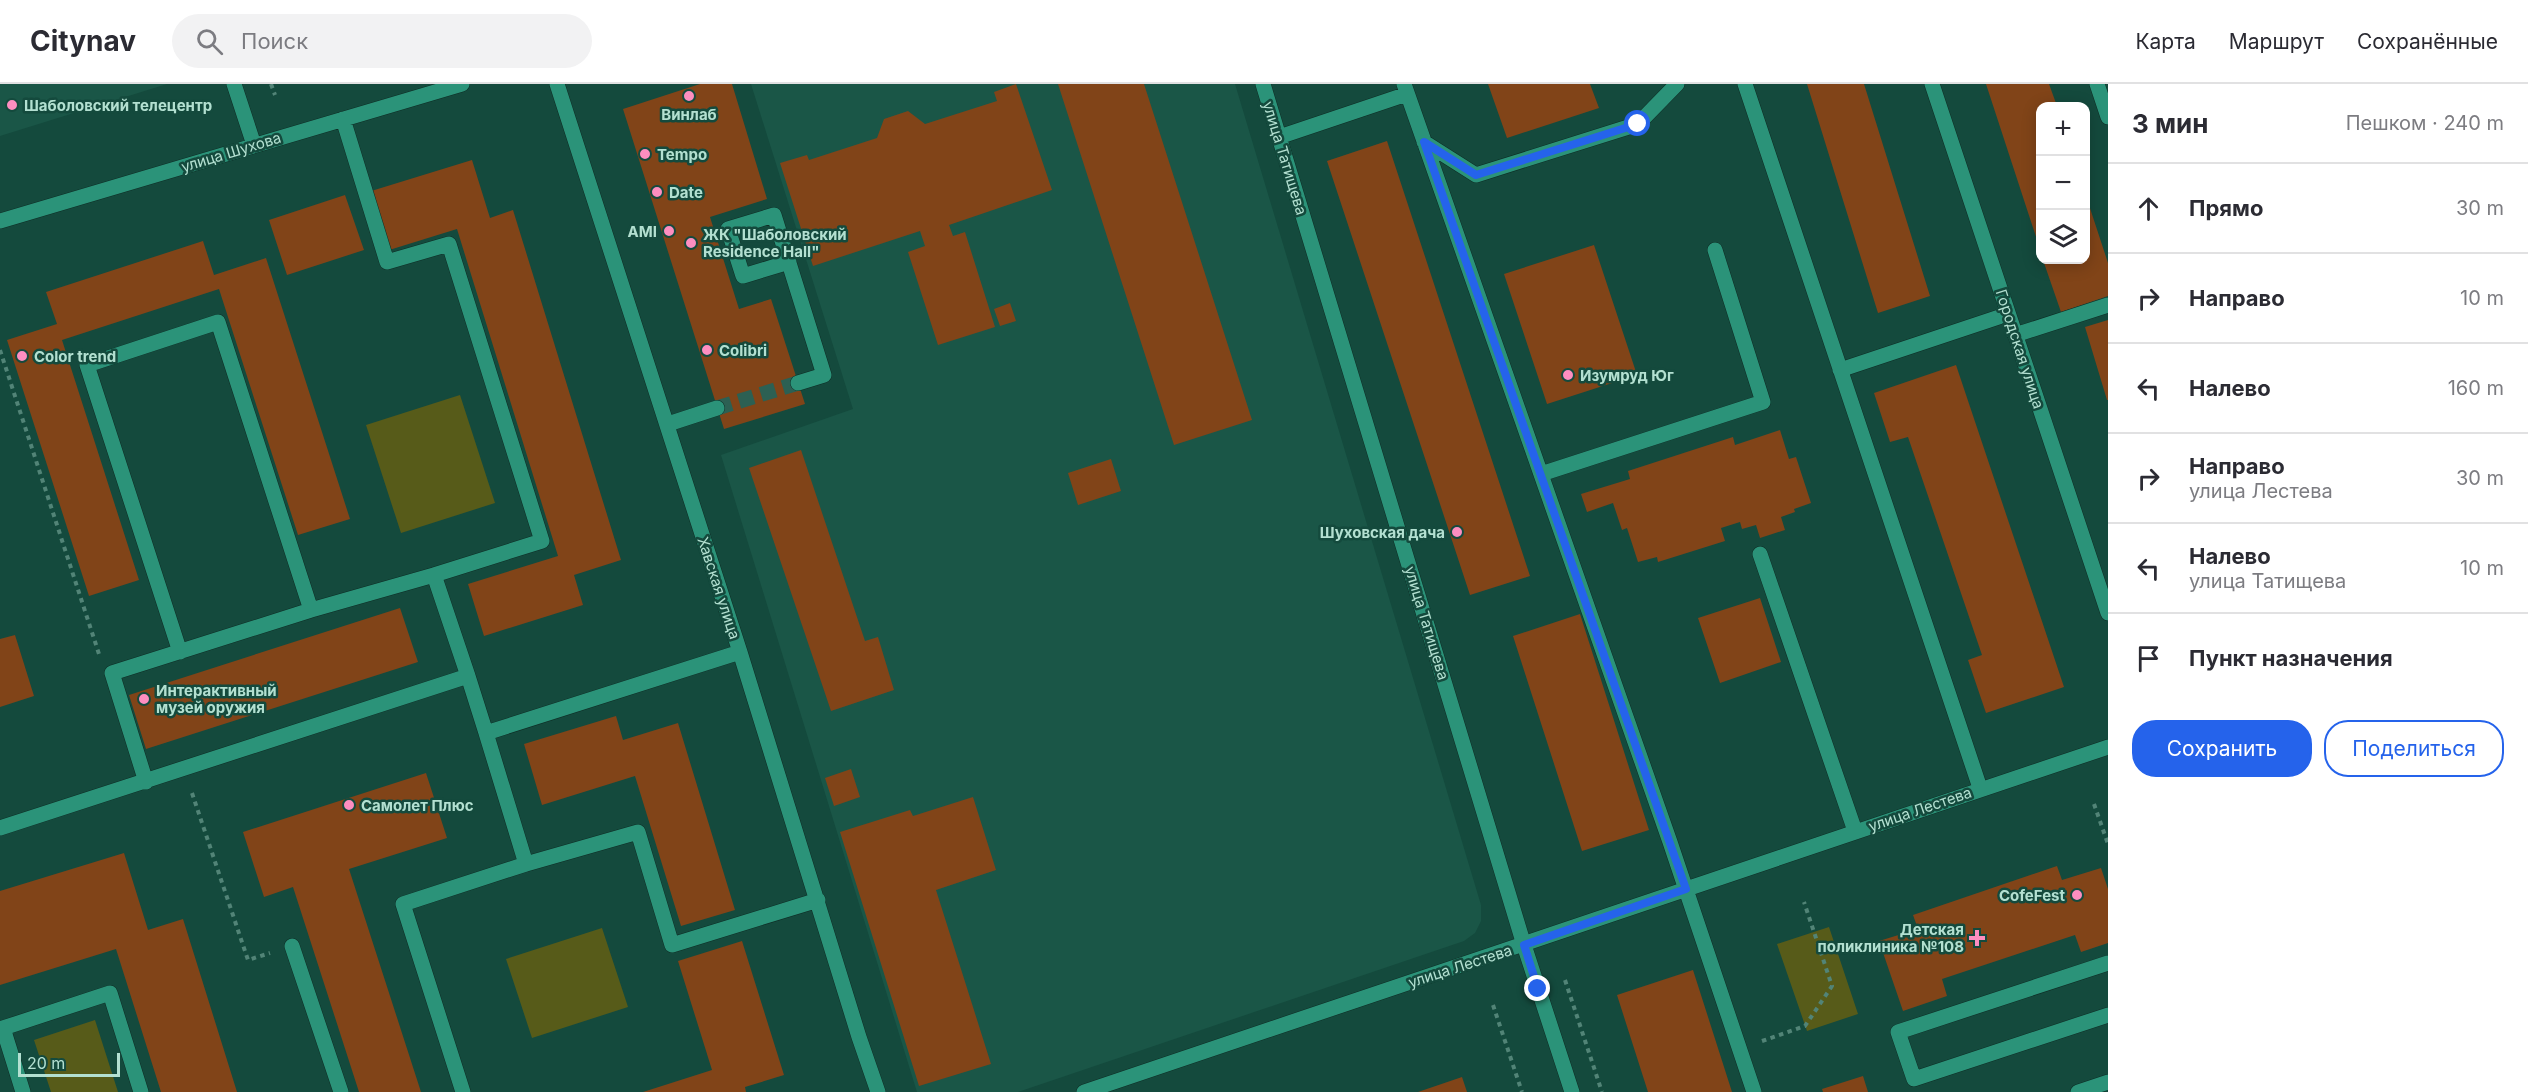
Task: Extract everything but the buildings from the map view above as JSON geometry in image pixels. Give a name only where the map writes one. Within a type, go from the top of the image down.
[{"type":"street","points":[[234,84],[254,145]]},
{"type":"street","name":"улица Шухова","points":[[0,221],[462,84]]},
{"type":"street","name":"Хавская улица","points":[[557,84],[668,424],[878,1092]]},
{"type":"street","name":"улица Татищева","points":[[1263,84],[1524,945],[1572,1092]]},
{"type":"street","points":[[1424,142],[1476,175],[1638,124],[1677,84]]},
{"type":"street","points":[[1745,84],[1980,788]]},
{"type":"street","name":"Городская улица","points":[[1932,84],[2108,613]]},
{"type":"street","points":[[2097,84],[2108,117]]},
{"type":"street","points":[[1279,137],[1405,89],[1686,889],[1754,1092]]},
{"type":"street","points":[[146,782],[112,672],[542,541],[449,244],[387,262],[343,119]]},
{"type":"street","points":[[789,262],[743,276],[728,229],[774,215],[789,262],[824,375],[798,383]]},
{"type":"street","points":[[1541,474],[1763,402],[1715,250]]},
{"type":"street","points":[[2015,336],[2108,305]]},
{"type":"street","points":[[1840,370],[2008,314]]},
{"type":"street","points":[[180,652],[87,364],[218,322],[311,610]]},
{"type":"street","points":[[668,424],[717,408]]},
{"type":"street","points":[[1760,554],[1855,831]]},
{"type":"street","points":[[434,575],[526,864]]},
{"type":"street","points":[[486,733],[740,652]]},
{"type":"street","points":[[0,828],[468,676]]},
{"type":"street","name":"улица Лестева","points":[[1084,1092],[1524,945],[1980,788],[2108,747]]},
{"type":"street","points":[[463,1092],[403,904],[526,864],[638,832],[672,945],[818,900]]},
{"type":"street","points":[[292,946],[341,1092]]},
{"type":"street","points":[[2108,963],[1898,1032],[1914,1079],[2108,1015]]},
{"type":"street","points":[[23,1092],[3,1028],[110,993],[141,1092]]},
{"type":"street","points":[[2078,1092],[2108,1082]]},
{"type":"path","points":[[271,84],[275,96]]},
{"type":"path","points":[[0,350],[96,650],[112,672]]},
{"type":"path","points":[[184,769],[248,960],[292,946]]},
{"type":"path","points":[[2094,804],[2108,844]]},
{"type":"path","points":[[1739,1048],[1805,1026],[1832,986],[1804,902]]},
{"type":"path","points":[[1565,980],[1602,1092]]},
{"type":"path","points":[[1493,1005],[1522,1092]]},
{"type":"shaded area","points":[[0,84],[167,84],[0,136]]},
{"type":"shaded area","points":[[751,84],[1235,84],[1481,905],[1481,921],[1475,933],[1464,941],[1018,1092],[917,1092],[721,455],[853,409]]},
{"type":"shaded area","points":[[460,395],[495,503],[401,533],[366,425]]},
{"type":"shaded area","points":[[1829,927],[1858,1014],[1807,1031],[1777,944]]},
{"type":"shaded area","points":[[602,928],[628,1007],[532,1038],[506,959]]},
{"type":"shaded area","points":[[95,1020],[118,1092],[51,1092],[34,1040]]},
{"type":"tunnel","points":[[717,408],[798,383]]},
{"type":"place","name":"Винлаб","points":[[689,96]]},
{"type":"place","name":"Шаболовский телецентр","points":[[12,105]]},
{"type":"place","name":"Tempo","points":[[645,154]]},
{"type":"place","name":"Date","points":[[657,192]]},
{"type":"place","name":"AMI","points":[[669,231]]},
{"type":"place","name":"ЖК \"Шаболовский Residence Hall\"","points":[[691,243]]},
{"type":"place","name":"Colibri","points":[[707,350]]},
{"type":"place","name":"Color trend","points":[[22,356]]},
{"type":"place","name":"Изумруд Юг","points":[[1568,375]]},
{"type":"place","name":"Шуховская дача","points":[[1457,532]]},
{"type":"place","name":"Интерактивный музей оружия","points":[[144,699]]},
{"type":"place","name":"Самолет Плюс","points":[[349,805]]},
{"type":"place","name":"CofeFest","points":[[2077,895]]},
{"type":"place","name":"Детская поликлиника №108","points":[[1977,938]]},
{"type":"route","points":[[1538,989],[1524,945],[1686,889],[1424,142],[1476,175],[1638,124]]}]
